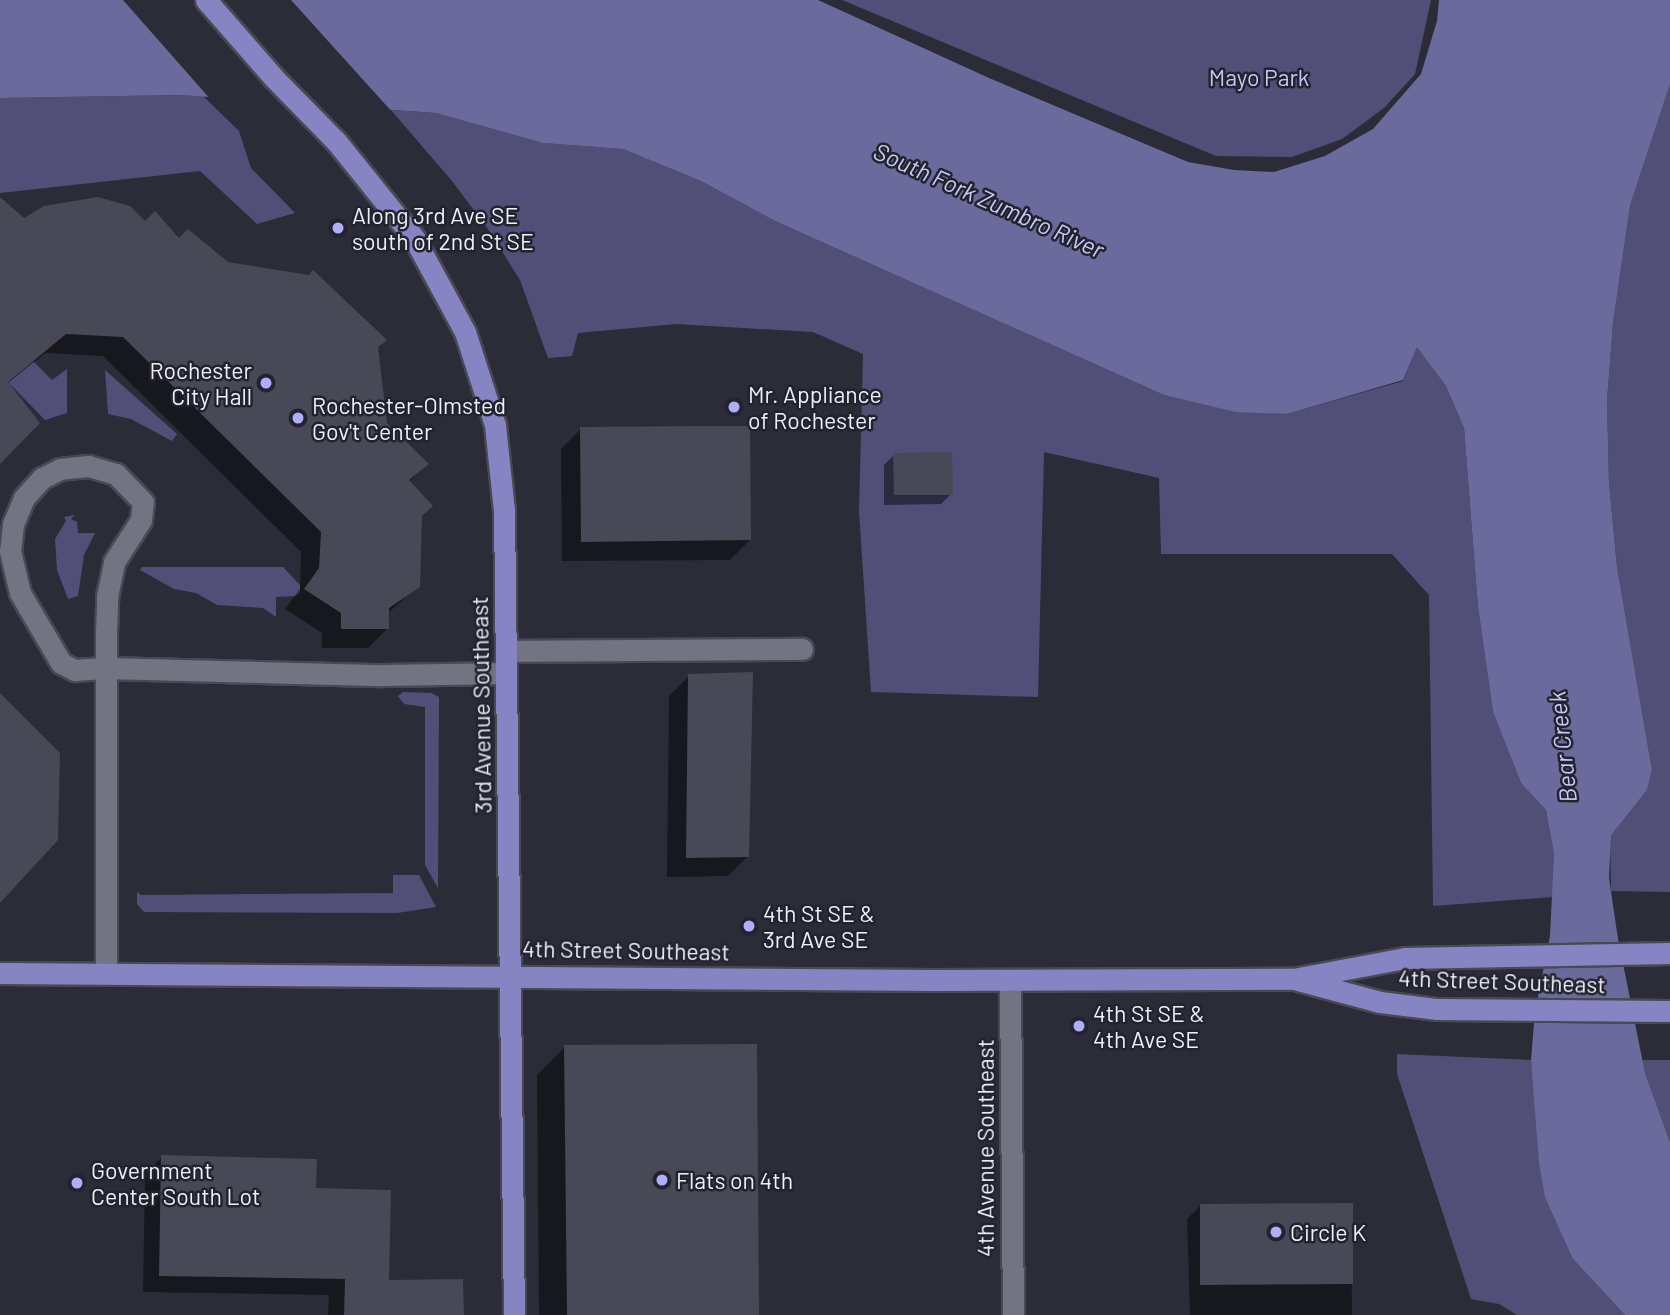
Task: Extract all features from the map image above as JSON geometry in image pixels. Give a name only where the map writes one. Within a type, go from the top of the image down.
[{"type":"main road","name":"3rd Avenue Southeast","points":[[206,0],[274,78],[336,141],[414,239],[465,332],[495,425],[503,497],[512,975],[514,1315]]},
{"type":"main road","name":"4th Street Southeast","points":[[0,973],[1010,980],[1293,979],[1373,963],[1436,957],[1670,953]]},
{"type":"main road","name":"4th Street Southeast","points":[[1293,979],[1380,1002],[1436,1009],[1670,1011]]},
{"type":"street","points":[[106,973],[106,668],[107,597],[114,562],[141,520],[143,502],[116,474],[88,466],[60,469],[42,478],[24,498],[13,524],[10,551],[20,593],[61,663],[75,670],[106,668],[382,675],[506,673]]},
{"type":"street","points":[[506,651],[803,649]]},
{"type":"street","name":"4th Avenue Southeast","points":[[1010,980],[1013,1315]]},
{"type":"green space","name":"Mayo Park","points":[[842,0],[1431,0],[1415,74],[1384,108],[1342,139],[1292,157],[1216,156]]},
{"type":"green space","points":[[1670,84],[1670,892],[1611,891],[1610,835],[1647,790],[1652,770],[1617,567],[1609,483],[1607,401],[1613,323],[1630,206]]},
{"type":"green space","points":[[203,96],[239,131],[251,168],[295,213],[257,224],[200,171],[0,193],[0,98]]},
{"type":"green space","points":[[391,110],[436,113],[543,143],[623,149],[701,181],[775,221],[1164,395],[1236,411],[1287,414],[1403,381],[1417,346],[1446,386],[1464,428],[1478,607],[1493,712],[1521,783],[1546,810],[1554,854],[1553,897],[1433,906],[1429,595],[1392,554],[1161,554],[1159,478],[1044,452],[1038,697],[871,692],[859,511],[863,354],[813,332],[676,324],[578,333],[572,356],[548,358],[520,280],[488,229],[452,181]]},
{"type":"green space","points":[[33,361],[52,380],[67,369],[67,413],[45,420],[8,382]]},
{"type":"green space","points":[[105,370],[177,434],[172,441],[131,419],[108,414]]},
{"type":"green space","points":[[75,515],[71,519],[77,522],[78,533],[95,533],[84,555],[78,596],[68,599],[57,570],[55,539],[66,521],[64,517]]},
{"type":"green space","points":[[142,567],[283,567],[300,585],[300,593],[296,596],[276,597],[276,617],[263,608],[217,605],[196,593],[174,589],[140,570]]},
{"type":"green space","points":[[403,692],[431,693],[439,697],[438,888],[425,865],[425,707],[404,704],[398,696]]},
{"type":"green space","points":[[393,875],[419,875],[436,907],[397,913],[144,912],[137,904],[137,892],[141,895],[393,893]]},
{"type":"green space","points":[[1397,1054],[1531,1060],[1537,1111],[1573,1259],[1625,1315],[1517,1315],[1499,1304],[1471,1299],[1397,1074]]},
{"type":"green space","points":[[1642,1060],[1670,1060],[1670,1142],[1645,1073]]},
{"type":"water","points":[[0,0],[818,0],[989,78],[1188,162],[1234,170],[1274,172],[1325,156],[1373,129],[1421,74],[1437,21],[1439,0],[1670,0],[1670,84],[1630,206],[1613,323],[1607,401],[1609,483],[1617,567],[1652,770],[1647,790],[1611,835],[1609,878],[1618,939],[1645,1073],[1670,1142],[1670,1315],[1625,1315],[1573,1259],[1545,1197],[1539,1163],[1531,1060],[1535,1012],[1550,936],[1554,854],[1546,810],[1521,783],[1493,712],[1478,607],[1464,428],[1446,386],[1417,347],[1403,380],[1287,414],[1236,412],[1164,395],[775,221],[701,181],[623,149],[543,143],[436,113],[181,95],[0,98]]},
{"type":"pier","points":[[123,0],[291,0],[394,114],[212,101]]},
{"type":"building","name":"Rochester-Olmsted Gov't Center","points":[[0,197],[24,218],[44,206],[98,197],[130,206],[145,221],[155,211],[179,238],[188,229],[228,262],[309,275],[313,270],[387,340],[378,347],[387,423],[429,464],[409,480],[433,506],[422,516],[420,587],[389,608],[389,629],[341,629],[341,613],[304,589],[319,568],[321,532],[123,337],[66,334],[8,382],[40,423],[0,464]]},
{"type":"building","points":[[750,426],[751,540],[581,542],[580,427]]},
{"type":"building","points":[[952,452],[953,495],[894,495],[893,453]]},
{"type":"building","points":[[753,672],[749,857],[686,858],[688,674]]},
{"type":"building","points":[[0,693],[60,753],[58,840],[0,903]]},
{"type":"building","name":"Flats on 4th","points":[[757,1044],[759,1315],[567,1315],[564,1045]]},
{"type":"building","points":[[161,1155],[317,1159],[316,1188],[391,1190],[389,1280],[463,1279],[464,1315],[344,1315],[345,1279],[159,1276]]},
{"type":"building","points":[[1353,1203],[1353,1284],[1200,1285],[1200,1204]]},
{"type":"place","name":"Along 3rd Ave SE south of 2nd St SE","points":[[338,228]]},
{"type":"place","name":"Rochester City Hall","points":[[266,383]]},
{"type":"place","name":"Mr. Appliance of Rochester","points":[[734,407]]},
{"type":"place","name":"Rochester-Olmsted Gov't Center","points":[[298,418]]},
{"type":"place","name":"4th St SE & 3rd Ave SE","points":[[749,926]]},
{"type":"place","name":"4th St SE & 4th Ave SE","points":[[1079,1026]]},
{"type":"place","name":"Flats on 4th","points":[[662,1180]]},
{"type":"place","name":"Government Center South Lot","points":[[77,1183]]},
{"type":"place","name":"Circle K","points":[[1276,1232]]},
{"type":"water label","name":"South Fork Zumbro River","points":[[989,200]]},
{"type":"water label","name":"Bear Creek","points":[[1562,747]]}]
